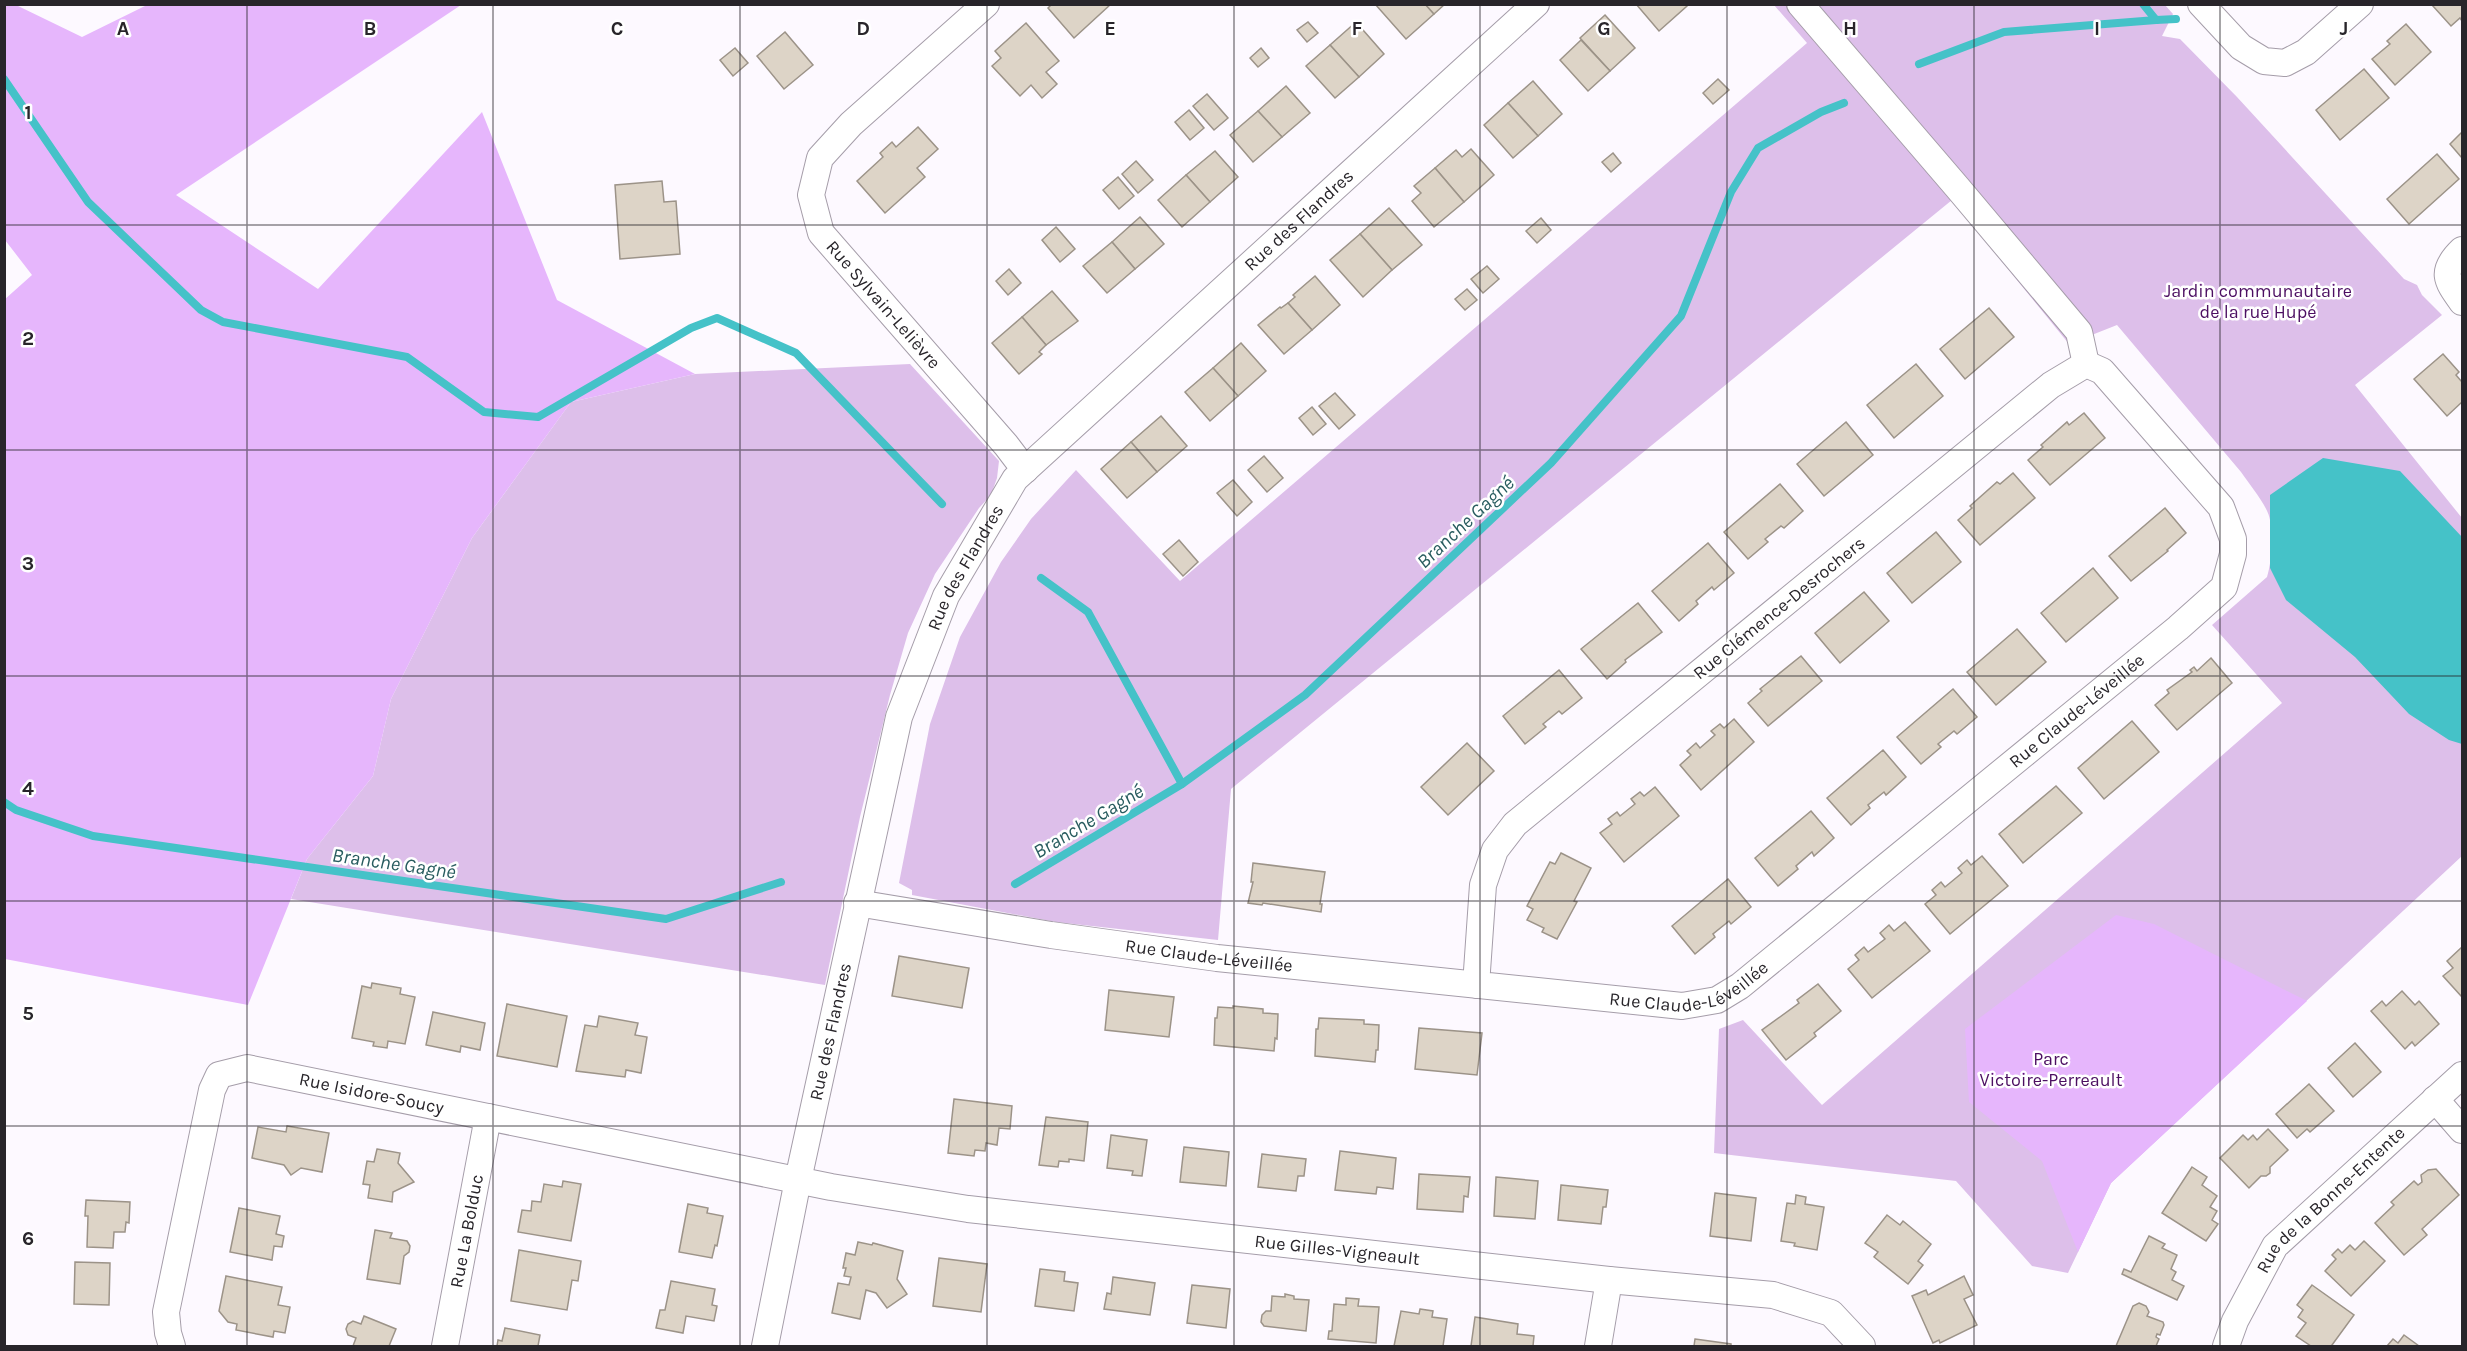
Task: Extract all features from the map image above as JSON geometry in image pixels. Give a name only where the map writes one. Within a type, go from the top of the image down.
[{"type":"street","name":"Rue Sylvain-Lelièvre","points":[[986,4],[851,124],[828,149],[820,158],[811,195],[821,232],[1006,445],[1025,470]]},
{"type":"street","name":"Rue des Flandres","points":[[765,1347],[798,1180],[899,717],[946,596],[1015,479],[1536,4]]},
{"type":"street","points":[[1800,4],[2079,333],[2086,364]]},
{"type":"street","points":[[2202,4],[2241,47],[2264,61],[2285,63],[2306,52],[2360,4]]},
{"type":"street","points":[[2455,259],[2447,278],[2451,288],[2463,302]]},
{"type":"street","name":"Rue Claude-Léveillée","points":[[857,903],[1051,935],[1217,958],[1682,1006],[1717,1000],[1740,987],[2178,628],[2224,587],[2233,554],[2233,539],[2221,507],[2102,370],[2086,364]]},
{"type":"street","name":"Rue Clémence-Desrochers","points":[[1476,985],[1483,885],[1495,850],[1515,825],[2050,385],[2086,364]]},
{"type":"street","name":"Rue Isidore-Soucy","points":[[172,1347],[166,1325],[167,1305],[212,1090],[219,1075],[247,1068],[798,1180]]},
{"type":"street","name":"Rue de la Bonne-Entente","points":[[2226,1347],[2235,1321],[2275,1246],[2463,1075]]},
{"type":"street","points":[[2435,1099],[2463,1130]]},
{"type":"street","name":"Rue La Bolduc","points":[[445,1347],[488,1117]]},
{"type":"street","name":"Rue Gilles-Vigneault","points":[[798,1180],[968,1209],[1609,1280],[1773,1295],[1831,1313],[1862,1347]]},
{"type":"street","points":[[1598,1347],[1609,1280]]},
{"type":"green space","points":[[5,4],[16,5],[82,37],[147,5],[461,5],[176,195],[318,289],[482,112],[557,300],[695,374],[571,402],[472,538],[391,699],[373,776],[307,859],[248,1005],[5,959],[4,300],[32,275],[5,240]]},
{"type":"green space","points":[[1774,5],[2165,5],[2173,14],[2162,36],[2180,39],[2237,97],[2404,279],[2417,285],[2422,295],[2442,315],[2355,385],[2462,518],[2462,856],[2111,1183],[2068,1273],[2032,1266],[1956,1181],[1714,1153],[1719,1029],[1743,1020],[1822,1105],[2282,703],[2212,625],[2267,577],[2271,556],[2271,527],[2269,514],[2258,495],[2117,325],[2069,344],[1952,200],[1231,789],[1218,940],[1056,922],[912,895],[912,890],[899,883],[930,724],[960,637],[1001,562],[1031,519],[1076,470],[1180,581],[1807,43]]},
{"type":"green space","points":[[910,364],[999,461],[997,478],[991,495],[979,508],[935,574],[908,633],[860,817],[825,985],[291,899],[307,859],[373,776],[391,699],[472,538],[571,402],[695,374]]},
{"type":"green space","name":"Parc Victoire-Perreault","points":[[2116,915],[2154,924],[2307,1001],[2111,1183],[2078,1252],[2042,1161],[1969,1102],[1965,1029]]},
{"type":"water","points":[[2323,458],[2400,471],[2462,537],[2462,744],[2449,740],[2409,714],[2355,657],[2286,600],[2270,568],[2270,495]]},
{"type":"building","points":[[1052,4],[1111,4],[1074,38],[1048,8]]},
{"type":"building","points":[[1375,4],[1425,4],[1434,14],[1406,39]]},
{"type":"building","points":[[1425,4],[1445,4],[1434,14]]},
{"type":"building","points":[[1636,4],[1686,4],[1687,6],[1659,31]]},
{"type":"building","points":[[2462,4],[2462,21],[2460,18],[2451,26],[2432,5]]},
{"type":"building","points":[[1605,15],[1635,48],[1610,71],[1580,38]]},
{"type":"building","points":[[1308,22],[1318,33],[1307,42],[1297,30]]},
{"type":"building","points":[[1356,22],[1384,54],[1359,77],[1330,45]]},
{"type":"building","points":[[1026,23],[1059,61],[1046,72],[1057,84],[1042,98],[1031,85],[1020,96],[992,66],[1001,58],[995,51]]},
{"type":"building","points":[[2406,24],[2431,52],[2395,85],[2372,59],[2390,44],[2387,41]]},
{"type":"building","points":[[785,32],[813,65],[784,89],[757,56]]},
{"type":"building","points":[[1581,40],[1610,71],[1588,91],[1560,60]]},
{"type":"building","points":[[1330,45],[1359,77],[1335,98],[1306,66]]},
{"type":"building","points":[[735,48],[748,63],[733,76],[720,60]]},
{"type":"building","points":[[1261,48],[1269,58],[1258,67],[1250,58]]},
{"type":"building","points":[[2364,69],[2389,98],[2340,140],[2316,110]]},
{"type":"building","points":[[1718,79],[1729,90],[1713,104],[1703,93]]},
{"type":"building","points":[[1533,81],[1562,114],[1538,136],[1508,103]]},
{"type":"building","points":[[1286,86],[1310,113],[1282,137],[1258,111]]},
{"type":"building","points":[[1207,94],[1228,118],[1214,130],[1193,106]]},
{"type":"building","points":[[1508,103],[1538,136],[1513,158],[1484,125]]},
{"type":"building","points":[[1189,110],[1204,128],[1190,140],[1175,122]]},
{"type":"building","points":[[1258,111],[1282,137],[1253,162],[1230,135]]},
{"type":"building","points":[[918,127],[938,149],[917,168],[925,177],[885,213],[857,181],[883,157],[880,153],[892,142],[896,147]]},
{"type":"building","points":[[2462,132],[2462,158],[2450,144]]},
{"type":"building","points":[[1471,149],[1494,175],[1464,202],[1435,168],[1456,150],[1462,157]]},
{"type":"building","points":[[1215,151],[1238,177],[1210,202],[1186,175]]},
{"type":"building","points":[[1613,153],[1621,163],[1611,172],[1602,162]]},
{"type":"building","points":[[2437,154],[2459,179],[2409,224],[2387,199]]},
{"type":"building","points":[[1136,161],[1153,180],[1138,193],[1122,174]]},
{"type":"building","points":[[1435,168],[1464,202],[1434,227],[1412,201],[1421,193],[1414,186]]},
{"type":"building","points":[[1186,175],[1210,202],[1182,227],[1158,200]]},
{"type":"building","points":[[1118,177],[1134,196],[1119,209],[1103,190]]},
{"type":"building","points":[[662,181],[664,202],[676,201],[680,254],[620,259],[615,185]]},
{"type":"building","points":[[1389,208],[1422,245],[1392,270],[1360,234]]},
{"type":"building","points":[[1140,217],[1164,244],[1135,269],[1112,242]]},
{"type":"building","points":[[1541,218],[1551,230],[1537,243],[1526,231]]},
{"type":"building","points":[[1056,227],[1075,249],[1060,262],[1042,240]]},
{"type":"building","points":[[1360,234],[1392,270],[1363,297],[1330,260]]},
{"type":"building","points":[[1112,242],[1135,269],[1107,293],[1083,266]]},
{"type":"building","points":[[1487,266],[1499,279],[1483,293],[1471,279]]},
{"type":"building","points":[[1009,269],[1021,283],[1008,295],[996,281]]},
{"type":"building","points":[[1315,276],[1340,305],[1312,330],[1288,303],[1295,297],[1293,295]]},
{"type":"building","points":[[1467,289],[1477,300],[1465,310],[1455,299]]},
{"type":"building","points":[[1052,291],[1078,321],[1046,345],[1022,317]]},
{"type":"building","points":[[1288,303],[1312,330],[1284,354],[1258,325]]},
{"type":"building","points":[[1989,308],[2014,337],[1965,379],[1940,349]]},
{"type":"building","points":[[1022,317],[1046,345],[1039,352],[1042,354],[1019,374],[992,343]]},
{"type":"building","points":[[1241,343],[1266,371],[1238,396],[1213,368]]},
{"type":"building","points":[[2443,354],[2459,372],[2456,375],[2462,382],[2462,402],[2447,416],[2414,379]]},
{"type":"building","points":[[1916,364],[1943,396],[1894,438],[1867,405]]},
{"type":"building","points":[[1213,368],[1238,396],[1210,421],[1185,392]]},
{"type":"building","points":[[1335,393],[1355,415],[1339,429],[1319,406]]},
{"type":"building","points":[[1312,407],[1326,424],[1313,435],[1299,418]]},
{"type":"building","points":[[2084,413],[2105,438],[2050,485],[2028,460],[2067,422],[2069,425]]},
{"type":"building","points":[[1161,416],[1187,446],[1157,472],[1131,442]]},
{"type":"building","points":[[1846,422],[1873,455],[1824,496],[1797,464]]},
{"type":"building","points":[[1131,442],[1157,472],[1127,498],[1101,469]]},
{"type":"building","points":[[1264,456],[1283,478],[1267,492],[1248,470]]},
{"type":"building","points":[[2013,473],[2035,498],[1980,545],[1958,520],[1997,482],[2000,484]]},
{"type":"building","points":[[1233,480],[1252,502],[1237,516],[1217,493]]},
{"type":"building","points":[[1780,484],[1803,511],[1784,528],[1781,526],[1765,539],[1768,542],[1748,559],[1724,532]]},
{"type":"building","points":[[2165,508],[2186,533],[2131,581],[2109,556]]},
{"type":"building","points":[[1936,532],[1961,562],[1912,603],[1887,573]]},
{"type":"building","points":[[1179,540],[1198,562],[1183,576],[1163,554]]},
{"type":"building","points":[[1708,543],[1734,573],[1714,590],[1712,587],[1679,621],[1652,591]]},
{"type":"building","points":[[2093,568],[2118,598],[2066,642],[2041,613]]},
{"type":"building","points":[[1864,592],[1889,621],[1840,663],[1815,633]]},
{"type":"building","points":[[1638,603],[1662,632],[1625,660],[1626,662],[1607,679],[1581,649]]},
{"type":"building","points":[[2017,629],[2046,662],[1996,705],[1967,672]]},
{"type":"building","points":[[1801,656],[1822,681],[1768,726],[1748,703],[1762,691],[1760,689]]},
{"type":"building","points":[[2211,658],[2232,683],[2177,730],[2155,705],[2169,693],[2167,690],[2192,672],[2190,670],[2194,667],[2197,671]]},
{"type":"building","points":[[1559,670],[1582,698],[1562,714],[1559,711],[1543,724],[1546,727],[1525,744],[1503,716]]},
{"type":"building","points":[[1953,689],[1977,717],[1957,734],[1954,731],[1938,744],[1941,747],[1921,764],[1897,737]]},
{"type":"building","points":[[1734,719],[1754,742],[1701,790],[1680,765],[1691,755],[1687,751],[1696,743],[1700,748],[1715,735],[1711,731],[1720,724],[1724,728]]},
{"type":"building","points":[[2132,721],[2159,752],[2104,799],[2078,768]]},
{"type":"building","points":[[1467,743],[1494,771],[1448,815],[1421,787]]},
{"type":"building","points":[[1883,750],[1906,777],[1886,795],[1884,792],[1868,805],[1870,808],[1851,825],[1827,798]]},
{"type":"building","points":[[2056,786],[2082,813],[2023,863],[1999,834]]},
{"type":"building","points":[[1655,787],[1679,816],[1624,862],[1600,833],[1612,824],[1608,819],[1617,812],[1620,816],[1635,804],[1631,799],[1640,792],[1644,796]]},
{"type":"building","points":[[1811,811],[1834,838],[1814,856],[1812,852],[1796,866],[1798,869],[1778,886],[1755,858]]},
{"type":"building","points":[[1561,853],[1591,868],[1574,901],[1577,902],[1557,939],[1542,932],[1544,928],[1527,920],[1533,909],[1527,906],[1550,862],[1555,864]]},
{"type":"building","points":[[1982,856],[2008,886],[1950,934],[1925,904],[1936,895],[1932,890],[1941,882],[1945,887],[1962,873],[1958,868],[1967,860],[1971,865]]},
{"type":"building","points":[[1253,863],[1325,872],[1321,912],[1263,903],[1262,905],[1248,903],[1253,882],[1251,882]]},
{"type":"building","points":[[1728,879],[1751,907],[1731,924],[1729,921],[1713,934],[1715,937],[1695,954],[1672,926]]},
{"type":"building","points":[[1905,922],[1930,951],[1872,998],[1848,969],[1859,960],[1855,955],[1864,947],[1868,952],[1885,939],[1880,933],[1889,925],[1894,931]]},
{"type":"building","points":[[2462,947],[2462,997],[2443,976],[2453,968],[2447,961]]},
{"type":"building","points":[[899,956],[969,968],[962,1008],[892,996]]},
{"type":"building","points":[[372,983],[401,988],[400,994],[415,997],[405,1044],[388,1041],[387,1048],[373,1046],[374,1042],[352,1038],[362,986],[371,988]]},
{"type":"building","points":[[1818,984],[1841,1011],[1814,1033],[1816,1036],[1786,1060],[1762,1030],[1799,1003],[1797,1000]]},
{"type":"building","points":[[1109,990],[1174,997],[1169,1037],[1105,1030]]},
{"type":"building","points":[[2402,991],[2415,1005],[2419,1001],[2439,1024],[2415,1046],[2412,1042],[2405,1049],[2371,1011],[2382,1001],[2386,1006]]},
{"type":"building","points":[[507,1004],[567,1016],[557,1067],[497,1056]]},
{"type":"building","points":[[1233,1006],[1263,1009],[1263,1013],[1278,1014],[1274,1051],[1214,1045],[1215,1018],[1217,1018],[1218,1007],[1233,1008]]},
{"type":"building","points":[[433,1012],[485,1023],[480,1050],[461,1046],[460,1052],[426,1045]]},
{"type":"building","points":[[599,1016],[638,1023],[635,1035],[647,1037],[641,1073],[626,1070],[625,1077],[576,1071],[585,1025],[597,1027]]},
{"type":"building","points":[[1319,1018],[1364,1020],[1364,1024],[1379,1025],[1375,1062],[1315,1056],[1316,1029],[1318,1029]]},
{"type":"building","points":[[1419,1028],[1482,1033],[1477,1075],[1415,1069]]},
{"type":"building","points":[[2355,1043],[2381,1072],[2353,1097],[2328,1068]]},
{"type":"building","points":[[2309,1084],[2334,1111],[2310,1132],[2307,1129],[2297,1138],[2276,1114]]},
{"type":"building","points":[[954,1099],[1012,1106],[1010,1129],[999,1128],[997,1145],[986,1143],[985,1151],[975,1150],[974,1156],[948,1153]]},
{"type":"building","points":[[1046,1117],[1088,1122],[1084,1161],[1069,1159],[1069,1162],[1059,1161],[1058,1167],[1039,1165]]},
{"type":"building","points":[[287,1126],[329,1133],[322,1172],[301,1168],[291,1175],[284,1165],[252,1158],[258,1127],[286,1132]]},
{"type":"building","points":[[2268,1129],[2288,1150],[2270,1167],[2270,1173],[2261,1176],[2249,1188],[2220,1158],[2243,1135],[2248,1140],[2253,1135],[2257,1140]]},
{"type":"building","points":[[1111,1135],[1147,1140],[1142,1176],[1132,1175],[1133,1171],[1107,1168]]},
{"type":"building","points":[[1184,1147],[1229,1152],[1226,1186],[1180,1182]]},
{"type":"building","points":[[377,1149],[400,1153],[398,1163],[414,1182],[393,1192],[392,1202],[368,1198],[370,1185],[363,1184],[367,1161],[374,1162]]},
{"type":"building","points":[[1340,1151],[1396,1158],[1393,1189],[1377,1187],[1376,1194],[1335,1190]]},
{"type":"building","points":[[1262,1154],[1306,1159],[1304,1176],[1298,1176],[1296,1191],[1258,1187]]},
{"type":"building","points":[[2192,1167],[2207,1177],[2202,1185],[2217,1196],[2210,1207],[2217,1211],[2212,1220],[2218,1224],[2206,1241],[2162,1213]]},
{"type":"building","points":[[2436,1169],[2459,1195],[2422,1229],[2427,1235],[2404,1255],[2375,1223],[2394,1205],[2391,1202],[2414,1181],[2418,1185],[2422,1182],[2421,1175],[2428,1170]]},
{"type":"building","points":[[1419,1174],[1470,1177],[1468,1197],[1464,1196],[1463,1212],[1417,1209]]},
{"type":"building","points":[[1496,1177],[1538,1181],[1535,1219],[1494,1216]]},
{"type":"building","points":[[563,1181],[581,1184],[571,1241],[518,1232],[522,1210],[531,1211],[532,1201],[541,1202],[544,1184],[562,1187]]},
{"type":"building","points":[[1561,1185],[1608,1190],[1601,1224],[1558,1220]]},
{"type":"building","points":[[1715,1193],[1756,1198],[1751,1241],[1710,1236]]},
{"type":"building","points":[[1796,1195],[1806,1197],[1805,1204],[1824,1207],[1817,1250],[1781,1241],[1787,1203],[1795,1204]]},
{"type":"building","points":[[86,1200],[130,1202],[129,1223],[126,1222],[125,1232],[114,1232],[113,1248],[87,1247]]},
{"type":"building","points":[[688,1204],[708,1208],[707,1213],[723,1216],[712,1258],[679,1252]]},
{"type":"building","points":[[239,1208],[280,1216],[276,1234],[284,1236],[282,1247],[274,1246],[272,1260],[230,1252]]},
{"type":"building","points":[[1887,1215],[1900,1225],[1903,1221],[1931,1244],[1918,1261],[1923,1265],[1908,1284],[1874,1257],[1878,1252],[1865,1243]]},
{"type":"building","points":[[375,1230],[392,1233],[390,1238],[407,1241],[410,1246],[409,1252],[404,1256],[400,1284],[367,1279]]},
{"type":"building","points":[[2149,1236],[2165,1244],[2162,1248],[2177,1255],[2171,1269],[2176,1272],[2172,1280],[2184,1286],[2177,1300],[2122,1274],[2124,1269],[2131,1272]]},
{"type":"building","points":[[2364,1241],[2385,1261],[2351,1296],[2325,1271],[2336,1259],[2332,1255],[2338,1249],[2342,1253],[2350,1245],[2355,1250]]},
{"type":"building","points":[[858,1242],[872,1245],[873,1243],[903,1251],[897,1279],[907,1294],[887,1308],[876,1293],[866,1290],[860,1319],[832,1313],[838,1283],[849,1285],[851,1277],[844,1276],[846,1253],[855,1255]]},
{"type":"building","points":[[519,1250],[581,1261],[578,1281],[572,1280],[567,1310],[511,1301]]},
{"type":"building","points":[[939,1258],[987,1264],[981,1312],[933,1306]]},
{"type":"building","points":[[75,1262],[110,1263],[109,1305],[74,1304]]},
{"type":"building","points":[[1040,1269],[1065,1272],[1064,1281],[1078,1283],[1074,1311],[1035,1306]]},
{"type":"building","points":[[226,1276],[282,1287],[278,1305],[290,1307],[285,1333],[274,1331],[273,1337],[236,1330],[237,1324],[228,1322],[219,1311]]},
{"type":"building","points":[[1964,1276],[1973,1295],[1964,1299],[1977,1325],[1940,1343],[1939,1340],[1933,1343],[1912,1296],[1926,1290],[1928,1295]]},
{"type":"building","points":[[1113,1277],[1155,1283],[1150,1315],[1104,1309],[1107,1293],[1111,1294]]},
{"type":"building","points":[[671,1281],[715,1289],[712,1305],[717,1306],[714,1321],[686,1316],[683,1333],[656,1328],[660,1310],[665,1310]]},
{"type":"building","points":[[1192,1285],[1230,1289],[1226,1328],[1187,1323]]},
{"type":"building","points":[[2312,1285],[2354,1315],[2333,1346],[2311,1346],[2296,1336],[2306,1323],[2298,1317],[2303,1310],[2297,1305]]},
{"type":"building","points":[[1285,1294],[1294,1296],[1294,1299],[1309,1300],[1306,1331],[1264,1326],[1261,1322],[1262,1315],[1266,1311],[1271,1311],[1272,1296],[1285,1297]]},
{"type":"building","points":[[1346,1298],[1359,1299],[1358,1306],[1379,1307],[1376,1343],[1328,1339],[1329,1331],[1332,1331],[1334,1304],[1346,1305]]},
{"type":"building","points":[[2139,1303],[2146,1306],[2149,1312],[2147,1316],[2163,1322],[2160,1335],[2157,1334],[2156,1337],[2159,1339],[2156,1346],[2116,1346],[2133,1306]]},
{"type":"building","points":[[1420,1309],[1433,1311],[1432,1317],[1447,1319],[1443,1346],[1394,1346],[1401,1311],[1419,1314]]},
{"type":"building","points":[[364,1316],[396,1329],[389,1346],[353,1346],[356,1338],[348,1335],[346,1329],[353,1321],[361,1324]]},
{"type":"building","points":[[1475,1317],[1518,1324],[1517,1334],[1534,1336],[1533,1346],[1471,1346]]},
{"type":"building","points":[[505,1328],[540,1335],[538,1346],[497,1346],[498,1340],[502,1341]]},
{"type":"building","points":[[2404,1335],[2419,1346],[2387,1346],[2393,1339],[2398,1343]]},
{"type":"building","points":[[1695,1339],[1731,1344],[1731,1346],[1694,1346]]},
{"type":"waterway","name":"Branche Gagné","points":[[2143,4],[2156,20],[2176,19]]},
{"type":"waterway","name":"Branche Gagné","points":[[1919,64],[2004,32],[2156,20]]},
{"type":"waterway","points":[[4,79],[88,202],[201,310],[223,322],[407,357],[484,412],[538,417],[691,328],[717,318],[796,353],[942,504]]},
{"type":"waterway","name":"Branche Gagné","points":[[1015,884],[1182,784],[1305,695],[1407,599],[1551,463],[1681,316],[1731,192],[1758,148],[1821,112],[1844,103]]},
{"type":"waterway","points":[[1041,578],[1088,612],[1182,784]]},
{"type":"waterway","name":"Branche Gagné","points":[[4,802],[16,810],[93,836],[666,919],[781,882]]},
{"type":"park label","name":"Jardin communautaire de la rue Hupé","points":[[2258,301]]}]
